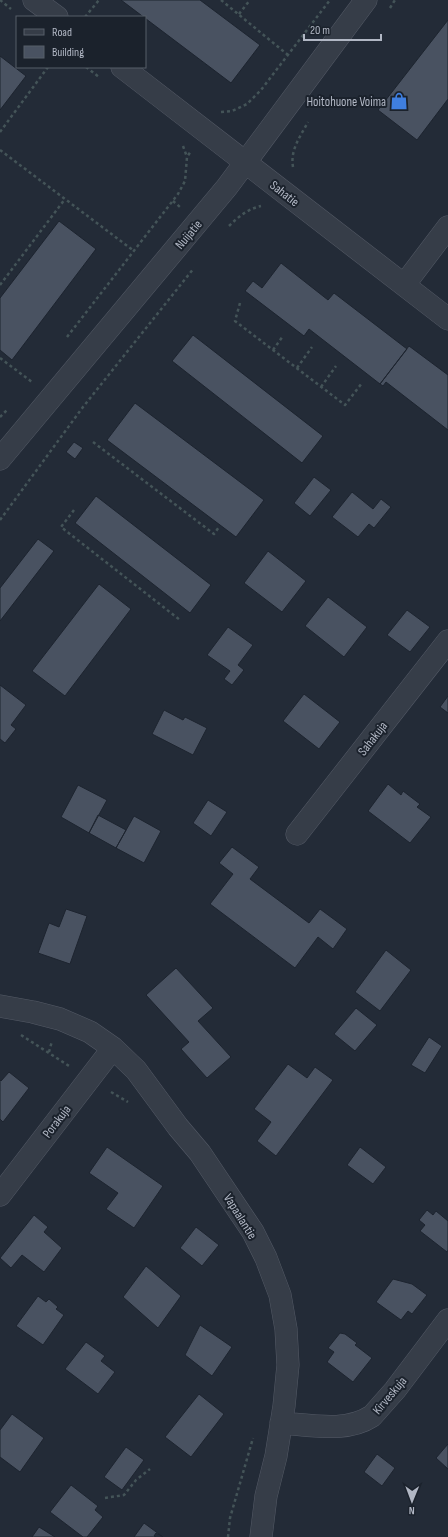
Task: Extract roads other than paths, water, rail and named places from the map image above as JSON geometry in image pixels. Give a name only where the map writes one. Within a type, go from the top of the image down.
[{"type":"street","points":[[34,0],[56,16]]},
{"type":"street","name":"Nuijatie","points":[[0,459],[204,215],[245,163],[366,0]]},
{"type":"street","name":"Sahatie","points":[[123,68],[448,319]]},
{"type":"street","points":[[404,285],[448,227]]},
{"type":"street","name":"Sahakuja","points":[[297,834],[448,641]]},
{"type":"street","name":"Vapaalantie","points":[[0,1006],[60,1019],[90,1032],[113,1048],[136,1070],[178,1127],[200,1153],[253,1232],[266,1258],[280,1295],[286,1329],[288,1365],[276,1456],[266,1496],[261,1537]]},
{"type":"street","name":"Porakuja","points":[[0,1195],[113,1048]]},
{"type":"street","name":"Kirveskuja","points":[[281,1423],[339,1427],[368,1419],[395,1390],[448,1320]]},
{"type":"place","name":"Hoitohuone Voima","points":[[399,101]]}]
